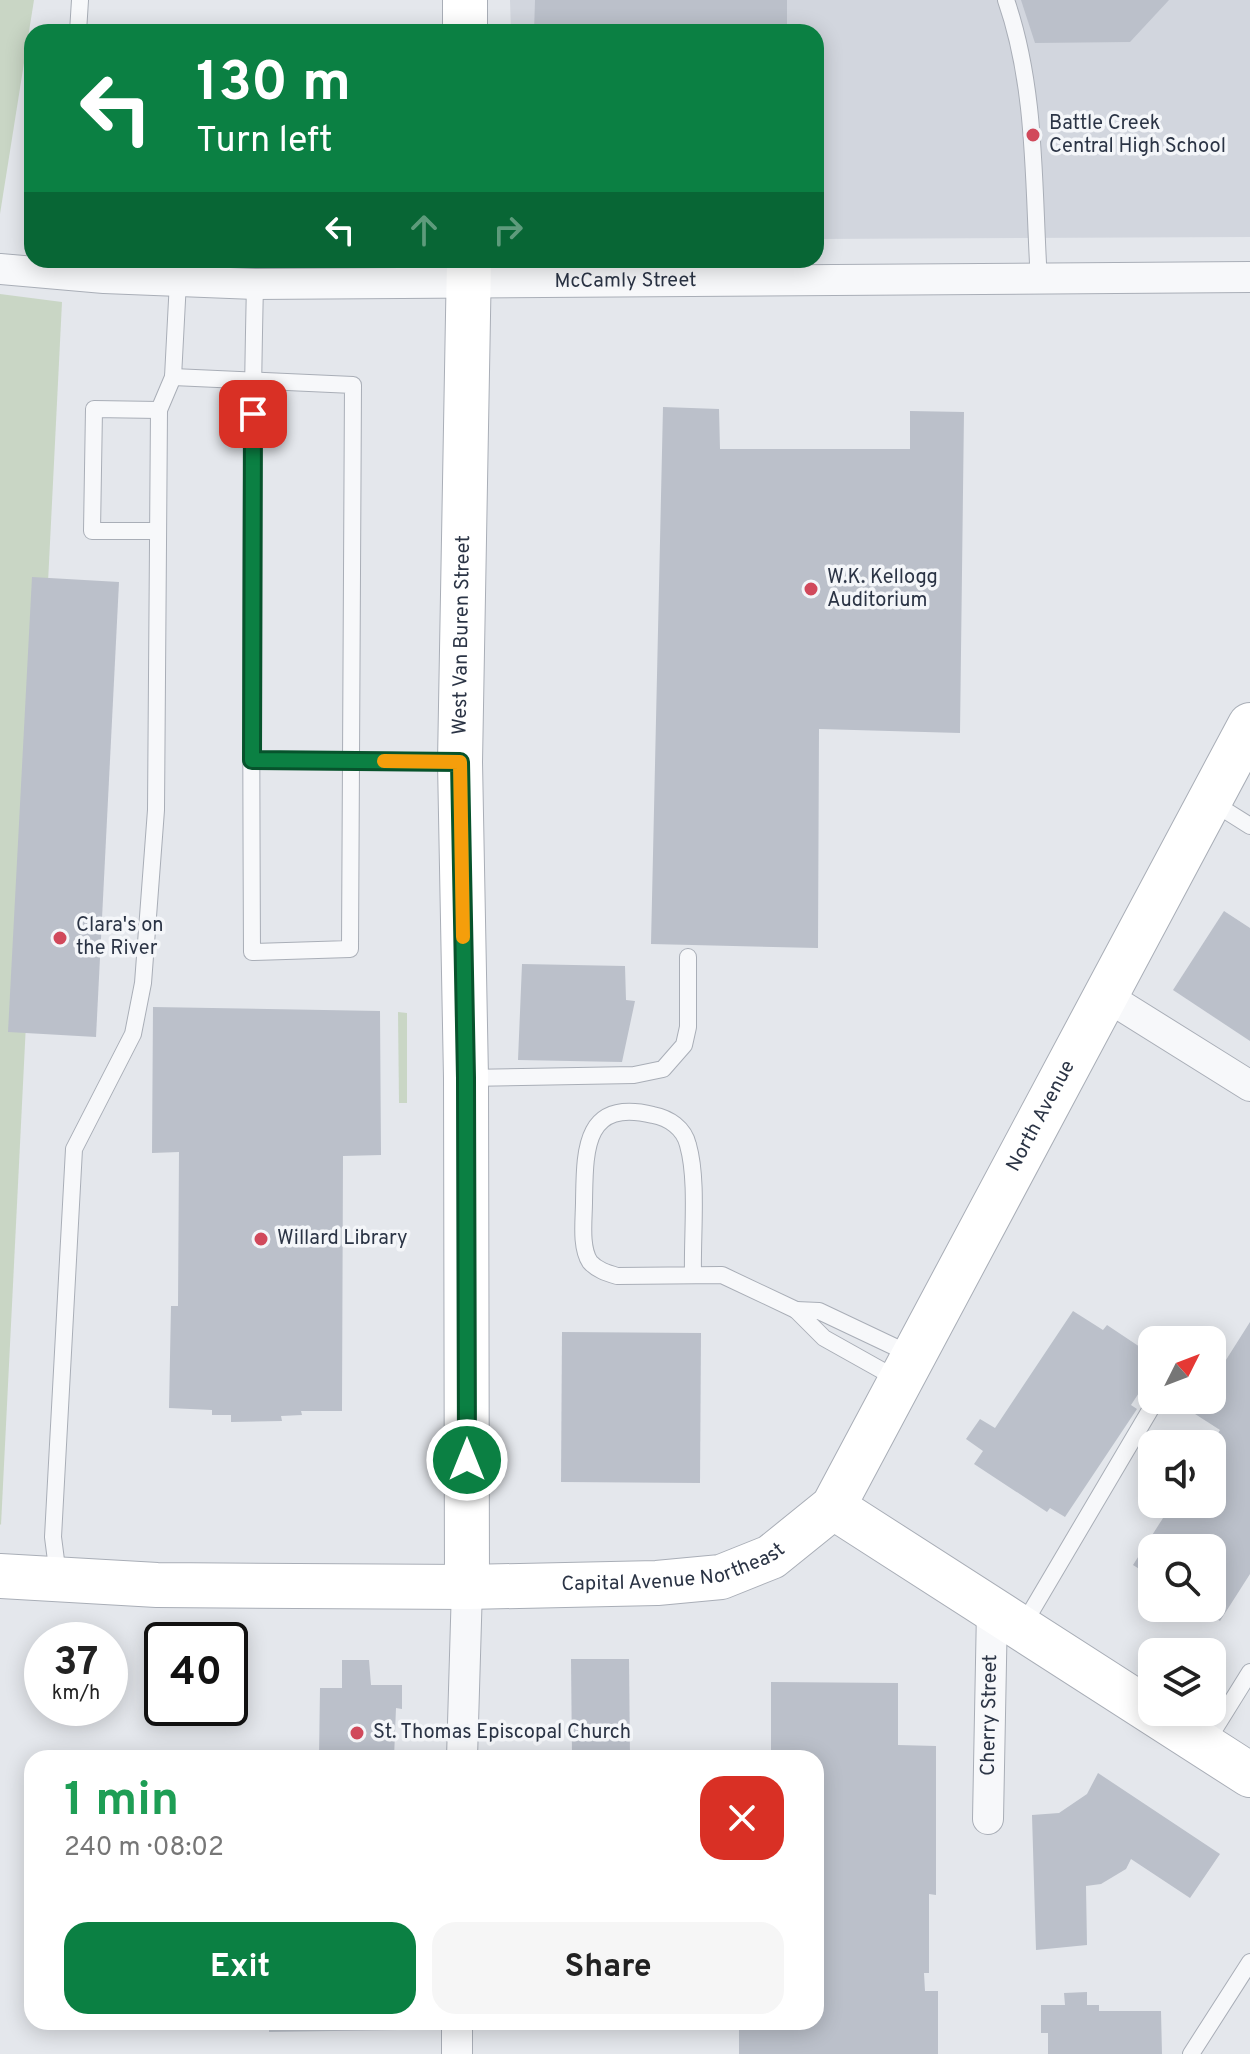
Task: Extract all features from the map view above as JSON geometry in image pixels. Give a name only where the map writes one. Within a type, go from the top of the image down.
[{"type":"street","points":[[465,0],[465,24]]},
{"type":"street","name":"McCamly Street","points":[[0,269],[66,268],[178,281],[255,284],[469,270],[1039,281],[1250,277]]},
{"type":"street","name":"West Van Buren Street","points":[[467,1587],[466,1078],[460,762],[469,270]]},
{"type":"street","name":"North Avenue","points":[[833,1507],[1250,725]]},
{"type":"street","points":[[1106,996],[1250,1086]]},
{"type":"street","points":[[833,1507],[1250,1775]]},
{"type":"street","name":"Capital Avenue Northeast","points":[[0,1576],[59,1582],[467,1587],[657,1583],[721,1577],[771,1557],[833,1507]]},
{"type":"street","points":[[462,1750],[467,1587]]},
{"type":"street","name":"Cherry Street","points":[[988,1819],[1007,1619]]},
{"type":"street","points":[[457,2030],[457,2054]]},
{"type":"lane","points":[[78,24],[80,0]]},
{"type":"lane","points":[[1006,0],[1027,77],[1039,281]]},
{"type":"lane","points":[[59,1582],[53,1537],[74,1149],[133,1034],[143,983],[156,810],[159,410],[173,377],[178,281]]},
{"type":"lane","points":[[173,377],[253,383],[353,385],[350,949],[252,952],[253,383],[255,284]]},
{"type":"lane","points":[[158,531],[92,531],[94,409],[159,410]]},
{"type":"lane","points":[[252,760],[460,762]]},
{"type":"lane","points":[[1211,802],[1250,826]]},
{"type":"lane","points":[[466,1078],[634,1075],[663,1069],[684,1045],[688,1027],[688,957]]},
{"type":"lane","points":[[693,1273],[688,1142],[669,1120],[651,1114],[611,1115],[597,1124],[585,1149],[584,1232],[590,1261],[603,1272],[617,1276],[693,1273],[736,1279],[796,1310],[824,1338],[908,1369]]},
{"type":"lane","points":[[796,1310],[819,1311],[908,1369]]},
{"type":"lane","points":[[1007,1619],[1146,1414]]},
{"type":"lane","points":[[1204,1746],[1250,1672]]},
{"type":"lane","points":[[1191,2054],[1250,1962]]},
{"type":"shaded area","name":"Battle Creek Central High School","points":[[510,0],[1250,0],[1250,237],[824,239],[824,24],[511,24]]},
{"type":"green space","points":[[0,0],[34,0],[30,24],[24,24],[24,63],[0,214]]},
{"type":"green space","points":[[0,294],[62,302],[1,1525],[0,1524]]},
{"type":"green space","points":[[398,1012],[407,1013],[407,1103],[399,1103]]},
{"type":"building","points":[[535,0],[787,0],[787,24],[534,24]]},
{"type":"building","points":[[1021,0],[1169,0],[1130,42],[1035,43]]},
{"type":"building","name":"W.K. Kellogg Auditorium","points":[[663,407],[719,409],[720,449],[910,449],[910,411],[964,412],[960,733],[819,729],[818,948],[651,944]]},
{"type":"building","points":[[32,577],[119,582],[96,1037],[8,1032]]},
{"type":"building","points":[[1224,911],[1250,928],[1250,1041],[1173,990]]},
{"type":"building","points":[[522,964],[625,966],[626,1000],[635,1001],[622,1062],[518,1060]]},
{"type":"building","name":"Willard Library","points":[[153,1007],[380,1011],[381,1155],[343,1156],[342,1411],[301,1411],[302,1415],[281,1416],[282,1421],[231,1422],[231,1415],[212,1415],[212,1410],[169,1408],[171,1306],[178,1306],[179,1152],[152,1153]]},
{"type":"building","points":[[1073,1311],[1103,1330],[1107,1325],[1138,1346],[1138,1394],[1131,1405],[1137,1409],[1065,1517],[1050,1508],[1047,1512],[974,1464],[983,1451],[966,1439],[980,1419],[995,1428]]},
{"type":"building","points":[[1250,1322],[1250,1574],[1226,1612],[1226,1534],[1153,1534],[1163,1518],[1226,1518],[1226,1430],[1220,1430],[1195,1414],[1226,1414],[1226,1360]]},
{"type":"building","points":[[562,1332],[701,1333],[700,1483],[561,1482]]},
{"type":"building","points":[[571,1659],[629,1659],[630,1750],[572,1750]]},
{"type":"building","name":"St. Thomas Episcopal Church","points":[[342,1660],[369,1660],[371,1685],[402,1685],[402,1709],[396,1708],[394,1750],[319,1750],[320,1688],[342,1688]]},
{"type":"building","points":[[771,1682],[898,1683],[898,1745],[936,1746],[936,1895],[929,1894],[929,1973],[924,1973],[925,1991],[938,1991],[938,2054],[739,2054],[739,2030],[824,2030],[824,1750],[771,1750]]},
{"type":"building","points":[[1098,1773],[1220,1854],[1190,1898],[1131,1859],[1126,1869],[1101,1884],[1086,1886],[1087,1945],[1036,1950],[1032,1815],[1059,1813],[1087,1794]]},
{"type":"building","points":[[1087,1992],[1087,2005],[1099,2005],[1099,2011],[1161,2011],[1162,2054],[1048,2054],[1048,2033],[1041,2033],[1041,2005],[1065,2005],[1064,1993]]},
{"type":"building","points":[[269,2030],[398,2030],[269,2032]]},
{"type":"slow traffic","points":[[384,761],[460,762],[463,937]]},
{"type":"place","name":"Battle Creek Central High School","points":[[1033,135]]},
{"type":"place","name":"W.K. Kellogg Auditorium","points":[[811,589]]},
{"type":"place","name":"Clara's on the River","points":[[60,938]]},
{"type":"place","name":"Willard Library","points":[[261,1239]]},
{"type":"place","name":"St. Thomas Episcopal Church","points":[[357,1733]]},
{"type":"route","points":[[253,414],[252,760],[460,762],[466,1078],[467,1460]]}]
